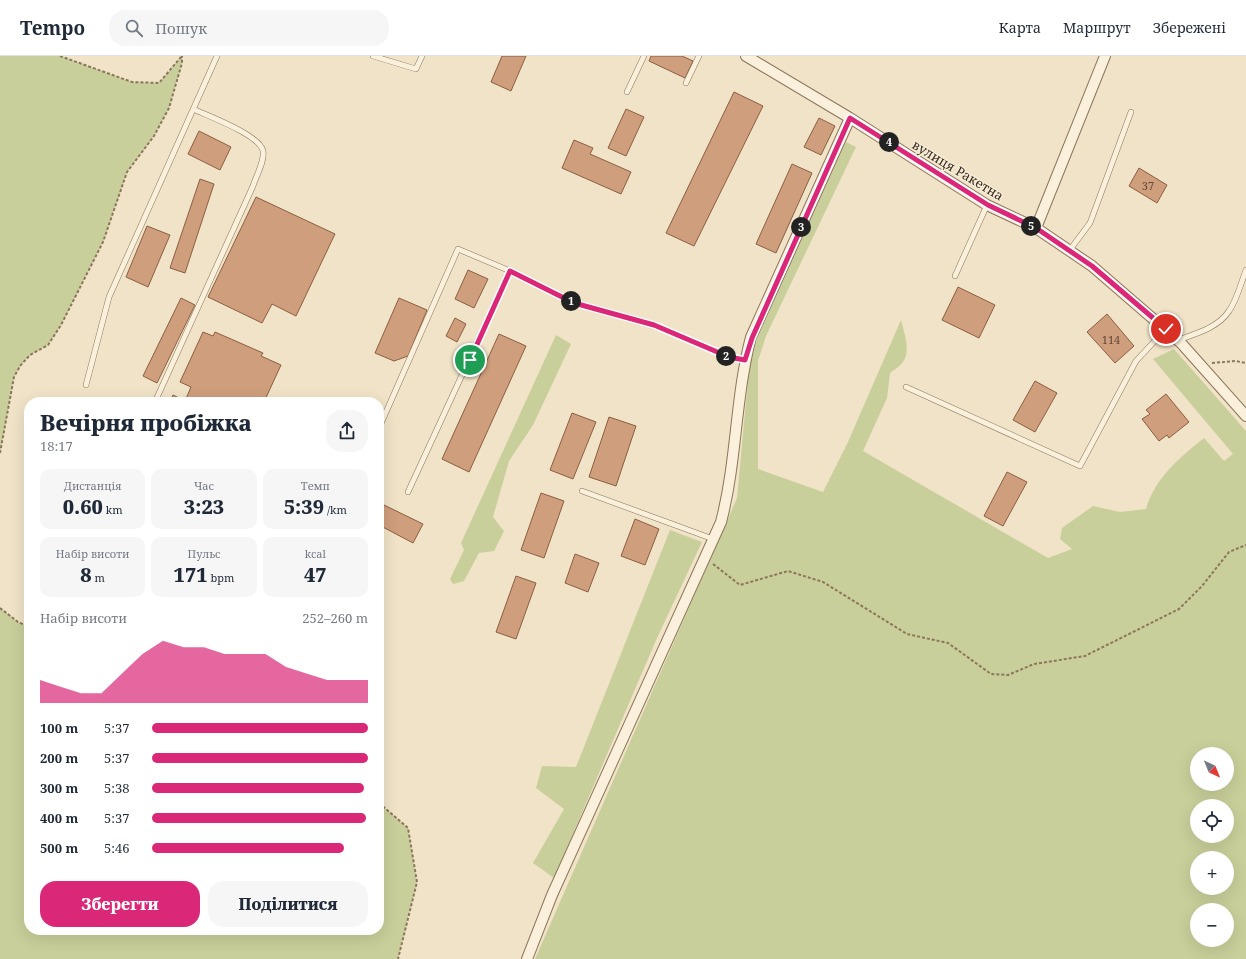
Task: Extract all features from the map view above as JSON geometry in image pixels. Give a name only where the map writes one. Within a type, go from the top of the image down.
[{"type":"street","name":"вулиця Ракетна","points":[[746,56],[850,118],[988,205],[1036,228],[1092,266],[1178,340],[1206,369],[1246,416]]},
{"type":"street","points":[[1036,228],[1105,56]]},
{"type":"street","points":[[527,959],[552,895],[721,522],[729,492],[745,360],[752,338],[850,118]]},
{"type":"lane","points":[[86,385],[109,297],[217,56]]},
{"type":"lane","points":[[373,56],[416,69],[422,56]]},
{"type":"lane","points":[[628,92],[644,56]]},
{"type":"lane","points":[[686,83],[699,56]]},
{"type":"lane","points":[[157,397],[253,186],[262,159],[263,151],[259,143],[249,136],[193,109]]},
{"type":"lane","points":[[1069,251],[1090,223],[1131,112]]},
{"type":"lane","points":[[955,276],[988,205]]},
{"type":"lane","points":[[384,417],[458,249],[510,271],[574,303],[654,325],[729,357],[745,360]]},
{"type":"lane","points":[[1178,340],[1207,329],[1222,320],[1230,311],[1246,270]]},
{"type":"lane","points":[[408,492],[510,271]]},
{"type":"lane","points":[[906,387],[1080,466],[1136,361],[1166,329]]},
{"type":"lane","points":[[582,491],[713,539]]},
{"type":"path","points":[[60,56],[132,82],[159,83],[182,56]]},
{"type":"path","points":[[0,453],[14,377],[20,366],[30,355],[48,345],[61,325],[103,242],[127,172],[154,136],[169,108],[182,63],[182,56]]},
{"type":"path","points":[[1206,369],[1213,361],[1246,363]]},
{"type":"path","points":[[705,557],[721,572],[740,585],[788,571],[823,582],[907,634],[948,643],[991,674],[1008,675],[1034,664],[1085,656],[1179,609],[1202,586],[1229,552],[1246,545]]},
{"type":"path","points":[[0,608],[24,625]]},
{"type":"path","points":[[384,806],[408,828],[417,882],[398,959]]},
{"type":"green space","points":[[0,56],[60,56],[132,82],[159,83],[182,56],[182,63],[169,108],[154,136],[127,172],[103,242],[61,325],[48,345],[30,355],[20,366],[14,377],[0,453]]},
{"type":"green space","points":[[846,142],[856,147],[766,336],[758,361],[758,469],[823,492],[848,442],[901,320],[907,347],[905,358],[897,368],[890,373],[887,398],[863,451],[1048,558],[1072,549],[1060,539],[1062,528],[1093,506],[1120,512],[1146,509],[1155,488],[1169,469],[1204,438],[1224,461],[1233,454],[1153,359],[1174,349],[1246,431],[1246,959],[535,959],[737,498],[749,369],[759,332]]},
{"type":"green space","points":[[556,335],[571,344],[533,425],[509,461],[493,517],[504,531],[494,551],[479,553],[464,581],[453,584],[450,579],[464,550],[461,543]]},
{"type":"green space","points":[[670,530],[702,542],[657,638],[554,878],[533,863],[564,809],[536,788],[542,766],[576,767]]},
{"type":"green space","points":[[0,608],[24,625],[24,935],[384,935],[384,807],[408,828],[417,882],[398,959],[0,959]]},
{"type":"building","points":[[502,56],[526,56],[511,91],[491,82]]},
{"type":"building","points":[[651,56],[682,56],[693,61],[685,78],[649,61]]},
{"type":"building","points":[[734,92],[763,106],[694,246],[666,233]]},
{"type":"building","points":[[626,109],[644,117],[626,156],[608,148]]},
{"type":"building","points":[[819,118],[835,126],[821,155],[804,147]]},
{"type":"building","points":[[199,131],[231,147],[220,170],[188,154]]},
{"type":"building","points":[[574,140],[593,148],[590,154],[631,172],[621,194],[562,168]]},
{"type":"building","points":[[792,164],[812,173],[776,253],[756,244]]},
{"type":"building","points":[[1139,168],[1167,185],[1157,203],[1129,186]]},
{"type":"building","points":[[200,179],[214,184],[185,273],[170,268]]},
{"type":"building","points":[[256,197],[335,234],[296,316],[272,304],[262,323],[208,297]]},
{"type":"building","points":[[147,226],[170,235],[148,287],[126,277]]},
{"type":"building","points":[[468,270],[488,279],[474,308],[455,299]]},
{"type":"building","points":[[958,287],[995,305],[979,338],[942,320]]},
{"type":"building","points":[[181,298],[195,305],[157,383],[143,376]]},
{"type":"building","points":[[399,298],[427,310],[408,356],[394,361],[375,353]]},
{"type":"building","points":[[1107,314],[1134,346],[1115,363],[1087,332]]},
{"type":"building","points":[[455,318],[466,324],[457,342],[446,336]]},
{"type":"building","points":[[203,332],[213,336],[215,332],[263,353],[261,356],[281,365],[266,397],[187,397],[191,387],[180,382]]},
{"type":"building","points":[[499,334],[526,346],[469,472],[442,459]]},
{"type":"building","points":[[1035,381],[1057,393],[1035,432],[1013,420]]},
{"type":"building","points":[[1166,394],[1189,422],[1169,438],[1167,435],[1159,441],[1142,419],[1150,414],[1146,410]]},
{"type":"building","points":[[572,413],[596,422],[573,479],[550,470]]},
{"type":"building","points":[[609,417],[636,426],[616,486],[589,477]]},
{"type":"building","points":[[1007,472],[1027,482],[1003,526],[984,516]]},
{"type":"building","points":[[541,493],[564,501],[544,558],[521,550]]},
{"type":"building","points":[[384,505],[423,524],[413,543],[384,528]]},
{"type":"building","points":[[635,519],[659,529],[645,565],[621,556]]},
{"type":"building","points":[[575,554],[599,563],[588,592],[565,583]]},
{"type":"building","points":[[516,576],[536,583],[516,639],[496,632]]},
{"type":"route","points":[[470,360],[510,271],[574,303],[654,325],[729,357],[745,360],[752,338],[850,118],[988,205],[1036,228],[1092,266],[1128,295],[1166,329]]}]
